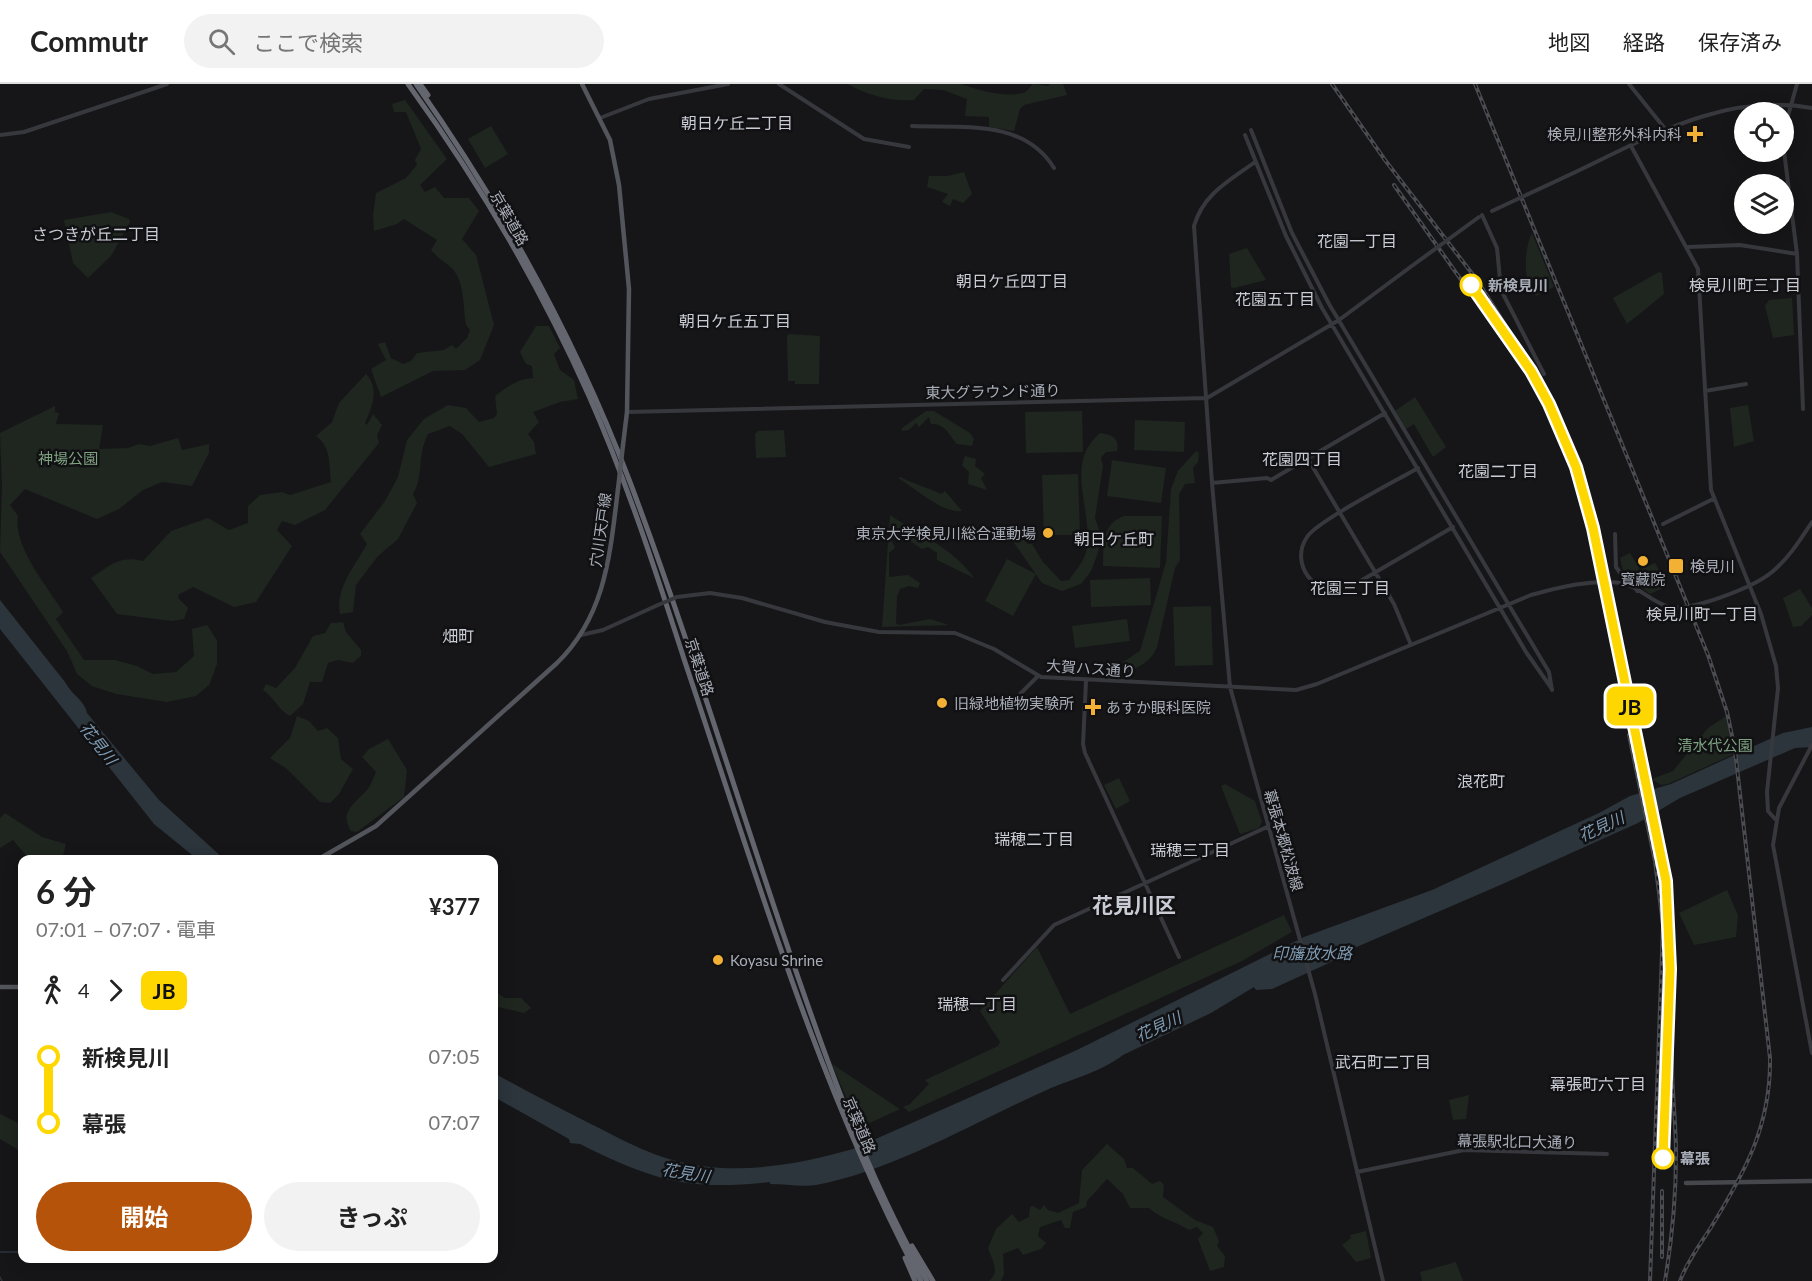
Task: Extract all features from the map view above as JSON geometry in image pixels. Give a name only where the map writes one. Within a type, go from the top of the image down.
[{"type":"highway","name":"京葉道路","points":[[406,84],[450,138]]},
{"type":"highway","name":"京葉道路","points":[[416,84],[496,205],[547,296],[614,442],[666,584],[818,1045],[880,1193],[921,1281]]},
{"type":"highway","points":[[420,84],[450,138]]},
{"type":"highway","name":"京葉道路","points":[[880,1193],[927,1281]]},
{"type":"highway","points":[[880,1193],[915,1281]]},
{"type":"highway","points":[[880,1193],[933,1281]]},
{"type":"main road","name":"穴川天戸線","points":[[327,855],[359,838],[389,815],[557,663],[581,635],[603,587],[627,412],[628,271],[617,162],[600,118],[582,84]]},
{"type":"main road","points":[[0,987],[18,987]]},
{"type":"main road","points":[[1686,1183],[1812,1181]]},
{"type":"street","points":[[0,135],[24,132],[167,84]]},
{"type":"street","points":[[600,118],[649,99],[728,84]]},
{"type":"street","points":[[779,84],[864,138],[909,147]]},
{"type":"street","points":[[1629,84],[1666,130]]},
{"type":"street","points":[[1792,102],[1797,84]]},
{"type":"street","points":[[1794,104],[1812,108]]},
{"type":"street","points":[[1734,110],[1708,113],[1631,146],[1696,261],[1700,279],[1709,476],[1713,499],[1768,631],[1776,663],[1778,688],[1769,761],[1768,810],[1775,819]]},
{"type":"street","points":[[912,126],[1012,132],[1034,145],[1054,168]]},
{"type":"street","points":[[1245,135],[1300,266],[1332,324],[1500,608],[1552,690],[1549,672],[1339,320],[1292,233],[1251,130]]},
{"type":"street","name":"東大グラウンド通り","points":[[627,412],[1207,398],[1339,320],[1480,216],[1631,146]]},
{"type":"street","name":"幕張本郷松波線","points":[[1255,162],[1209,196],[1202,205],[1194,226],[1212,483],[1230,687],[1267,827],[1312,980],[1383,1281]]},
{"type":"street","points":[[1785,162],[1797,254],[1803,409]]},
{"type":"street","points":[[1480,216],[1497,248],[1501,290],[1544,374]]},
{"type":"street","points":[[1688,247],[1740,245],[1797,254]]},
{"type":"street","points":[[1705,391],[1746,384]]},
{"type":"street","points":[[1212,483],[1267,478],[1271,480],[1385,413]]},
{"type":"street","points":[[1308,459],[1394,604],[1411,645]]},
{"type":"street","points":[[1418,468],[1340,514],[1306,538],[1301,555],[1305,573],[1315,585],[1338,592],[1350,589],[1453,527]]},
{"type":"street","points":[[1663,524],[1713,499]]},
{"type":"street","points":[[1615,534],[1616,567],[1622,574],[1637,581],[1637,591],[1657,603],[1686,608],[1749,585],[1771,573],[1784,561],[1812,522]]},
{"type":"street","name":"大賀ハス通り","points":[[581,635],[603,630],[677,597],[690,594],[725,595],[765,603],[825,622],[879,632],[955,633],[994,649],[1038,676],[1086,681],[1280,691],[1310,687],[1531,595],[1581,584],[1623,584],[1637,591]]},
{"type":"street","points":[[1015,699],[1038,676]]},
{"type":"street","points":[[1086,681],[1083,744],[1085,753],[1179,957]]},
{"type":"street","points":[[1811,747],[1784,795],[1775,819],[1773,845],[1812,1053]]},
{"type":"street","points":[[1003,980],[1054,926],[1267,827]]},
{"type":"street","points":[[1806,1023],[1812,1021]]},
{"type":"street","name":"幕張駅北口大通り","points":[[1357,1172],[1464,1150],[1607,1154]]},
{"type":"green space","points":[[847,84],[961,84],[983,91],[1008,95],[1027,91],[1033,84],[1048,86],[1063,84],[1067,95],[1024,105],[1020,109],[1014,131],[989,127],[989,117],[965,116],[967,99],[943,90],[924,89],[914,100],[896,100]]},
{"type":"green space","points":[[405,100],[447,159],[420,185],[425,192],[435,187],[444,198],[469,198],[479,211],[462,239],[476,255],[494,325],[480,360],[465,370],[433,371],[381,397],[371,369],[386,360],[378,344],[385,342],[391,358],[403,364],[411,361],[417,353],[444,350],[452,345],[456,349],[467,338],[470,330],[466,325],[458,278],[453,270],[431,250],[437,240],[404,219],[397,224],[374,231],[373,215],[376,193],[406,178],[417,165],[415,160],[421,149],[406,112],[394,112],[392,104]]},
{"type":"green space","points":[[491,126],[508,154],[485,168],[468,139]]},
{"type":"green space","points":[[964,172],[972,194],[963,203],[953,199],[950,206],[942,202],[948,194],[927,187],[929,176],[947,176]]},
{"type":"green space","points":[[111,212],[129,219],[130,222],[111,256],[88,278],[73,263],[64,220]]},
{"type":"green space","points":[[1532,233],[1554,287],[1536,296],[1531,290],[1526,275],[1527,248]]},
{"type":"green space","points":[[1247,248],[1266,280],[1231,287],[1229,254]]},
{"type":"green space","points":[[1659,272],[1662,273],[1664,294],[1627,324],[1613,298]]},
{"type":"green space","points":[[1792,298],[1794,335],[1773,338],[1765,306],[1769,300]]},
{"type":"green space","points":[[536,326],[549,326],[560,348],[554,354],[560,370],[574,380],[578,399],[560,402],[533,412],[539,422],[528,434],[534,442],[536,454],[489,467],[462,434],[450,426],[428,434],[422,451],[419,479],[413,494],[417,503],[398,539],[378,556],[356,585],[353,612],[340,614],[339,604],[343,586],[367,544],[360,534],[385,501],[398,477],[407,440],[424,419],[448,405],[466,408],[479,422],[494,418],[497,414],[495,396],[518,382],[533,378],[532,366],[526,364],[520,352]]},
{"type":"green space","points":[[789,334],[820,336],[819,384],[795,384],[795,381],[788,381],[787,336]]},
{"type":"green space","points":[[366,374],[374,392],[365,423],[367,425],[373,414],[382,425],[377,435],[379,443],[325,510],[295,525],[282,521],[277,530],[292,546],[256,602],[234,607],[193,587],[178,595],[188,608],[184,619],[172,621],[117,614],[91,578],[110,565],[128,559],[143,561],[171,531],[208,518],[229,530],[248,523],[248,506],[260,495],[282,492],[290,495],[331,482],[327,450],[316,436],[332,422],[339,403]]},
{"type":"green space","points":[[1415,397],[1446,447],[1433,457],[1414,424],[1406,429],[1395,411]]},
{"type":"green space","points":[[1748,405],[1754,441],[1734,447],[1730,408]]},
{"type":"green space","name":"神場公園","points":[[55,406],[55,412],[59,413],[56,424],[103,425],[99,449],[128,448],[139,444],[150,446],[178,438],[182,450],[209,444],[209,453],[192,486],[162,482],[143,490],[119,509],[97,519],[25,489],[10,505],[18,516],[18,528],[26,553],[63,612],[56,619],[84,660],[115,660],[137,666],[153,674],[176,672],[194,656],[192,629],[207,625],[217,640],[217,664],[209,685],[196,696],[167,702],[116,694],[92,686],[77,674],[67,651],[0,552],[2,485],[0,433]]},
{"type":"green space","points":[[926,411],[934,411],[970,433],[974,439],[972,446],[957,444],[940,425],[931,424],[929,417],[919,427],[916,423],[909,430],[902,431],[902,428]]},
{"type":"green space","points":[[1082,411],[1083,452],[1026,453],[1025,412]]},
{"type":"green space","points":[[1135,420],[1185,422],[1184,452],[1134,450]]},
{"type":"green space","points":[[784,430],[786,457],[756,458],[755,434],[758,431]]},
{"type":"green space","points":[[1100,433],[1114,438],[1118,447],[1117,451],[1106,452],[1101,458],[1103,466],[1095,518],[1100,532],[1098,553],[1091,571],[1081,584],[1062,591],[1042,583],[1012,540],[1012,535],[1017,532],[1028,544],[1032,544],[1043,562],[1061,581],[1069,580],[1086,552],[1088,537],[1082,490],[1083,459],[1089,446]]},
{"type":"green space","points":[[1196,451],[1199,453],[1198,462],[1193,468],[1195,483],[1185,484],[1179,494],[1180,560],[1175,568],[1157,647],[1147,661],[1123,675],[1120,664],[1140,651],[1166,562],[1171,489],[1178,471]]},
{"type":"green space","points":[[965,456],[976,459],[975,466],[985,474],[981,478],[987,490],[968,484],[969,472],[962,465]]},
{"type":"green space","points":[[1112,460],[1166,468],[1161,503],[1107,496]]},
{"type":"green space","points":[[1078,474],[1080,535],[1044,535],[1042,475]]},
{"type":"green space","points":[[898,478],[941,494],[945,491],[962,511],[946,509],[938,505]]},
{"type":"green space","points":[[890,515],[946,550],[974,578],[937,560],[937,553],[928,547],[922,549],[907,539],[890,538],[895,548],[889,553],[889,577],[908,575],[920,583],[918,588],[909,586],[900,589],[897,597],[896,623],[899,625],[930,619],[949,625],[882,627]]},
{"type":"green space","points":[[1124,516],[1162,516],[1160,568],[1103,566],[1105,536],[1111,524]]},
{"type":"green space","points":[[1630,553],[1640,570],[1655,563],[1668,586],[1650,594],[1642,588],[1639,577],[1623,570],[1620,558]]},
{"type":"green space","points":[[1007,559],[1036,574],[1013,616],[985,601]]},
{"type":"green space","points":[[1150,578],[1151,605],[1091,607],[1090,580]]},
{"type":"green space","points":[[1800,589],[1812,608],[1812,615],[1801,626],[1793,627],[1783,598]]},
{"type":"green space","points":[[1211,606],[1213,665],[1175,666],[1173,607]]},
{"type":"green space","points":[[1127,619],[1130,641],[1075,648],[1072,626]]},
{"type":"green space","points":[[343,622],[346,632],[361,650],[361,656],[353,663],[338,660],[328,663],[322,682],[310,682],[303,704],[290,716],[286,714],[263,690],[266,684],[276,688],[295,668],[313,636],[325,633],[331,623]]},
{"type":"green space","points":[[297,716],[309,721],[318,731],[327,728],[338,738],[341,759],[353,769],[339,794],[330,803],[320,802],[287,769],[270,758],[290,738]]},
{"type":"green space","name":"清水代公園","points":[[1726,716],[1734,754],[1668,784],[1661,785],[1652,779],[1673,771],[1708,728]]},
{"type":"green space","points":[[388,739],[407,770],[404,797],[357,832],[351,831],[347,813],[368,788],[376,772],[362,757],[369,749]]},
{"type":"green space","points":[[1119,778],[1130,801],[1116,809],[1104,785]]},
{"type":"green space","points":[[1225,784],[1255,801],[1262,822],[1259,828],[1240,834],[1221,786]]},
{"type":"green space","points":[[5,813],[42,837],[66,844],[63,855],[26,855],[13,840],[0,848],[0,818]]},
{"type":"green space","points":[[1727,890],[1738,915],[1736,937],[1694,945],[1679,913]]},
{"type":"green space","points":[[1284,915],[1292,932],[1242,961],[909,1112],[903,1107],[910,1104],[929,1084],[925,1080],[998,1046],[1000,1042],[980,1011],[1037,947],[1070,1014]]},
{"type":"green space","points":[[498,994],[505,998],[521,998],[531,1008],[524,1013],[498,1007]]},
{"type":"green space","points":[[832,1064],[900,1109],[859,1128]]},
{"type":"green space","points":[[1469,1095],[1466,1119],[1453,1120],[1449,1100]]},
{"type":"green space","points":[[0,1114],[18,1123],[18,1150],[0,1139]]},
{"type":"green space","points":[[1107,1144],[1124,1159],[1127,1168],[1133,1168],[1152,1184],[1160,1181],[1164,1185],[1163,1197],[1195,1220],[1213,1227],[1219,1241],[1217,1246],[1225,1256],[1224,1267],[1210,1271],[1198,1239],[1203,1233],[1197,1227],[1189,1230],[1149,1208],[1130,1208],[1123,1194],[1107,1179],[1087,1201],[1086,1207],[1073,1212],[1070,1228],[1065,1228],[1061,1220],[1040,1227],[1038,1236],[1046,1243],[1041,1249],[1023,1255],[1018,1248],[1003,1254],[1004,1274],[1001,1281],[989,1281],[995,1270],[988,1248],[996,1229],[1012,1214],[1019,1222],[1029,1217],[1030,1207],[1033,1206],[1040,1210],[1044,1205],[1048,1210],[1058,1213],[1079,1203],[1082,1170]]},
{"type":"green space","points":[[1366,1231],[1371,1258],[1356,1262],[1342,1245],[1351,1238],[1350,1235]]},
{"type":"green space","points":[[1456,1262],[1463,1281],[1422,1281],[1420,1272]]},
{"type":"water","name":"花見川","points":[[0,600],[81,701],[87,713],[159,800],[220,855],[192,855],[154,824],[0,629]]},
{"type":"water","name":"印旛放水路","points":[[1812,727],[1812,747],[1795,748],[1680,798],[1638,823],[1498,886],[1352,949],[1346,948],[1342,955],[1329,963],[1272,989],[1256,990],[1254,987],[1211,1013],[1123,1055],[1094,1072],[1040,1093],[901,1158],[844,1179],[805,1186],[770,1184],[770,1182],[694,1184],[672,1180],[630,1167],[580,1144],[570,1143],[569,1139],[498,1099],[498,1075],[642,1149],[670,1159],[701,1166],[739,1168],[777,1165],[815,1159],[853,1149],[1077,1050],[1304,937],[1432,890],[1599,813],[1630,796],[1671,784],[1783,733]]},
{"type":"waterway","points":[[0,1252],[18,1252]]},
{"type":"waterway","points":[[0,1277],[2,1281]]},
{"type":"railway","points":[[1332,84],[1385,160],[1477,280],[1533,369],[1561,423],[1588,499],[1669,884],[1672,935],[1672,1074],[1676,1154],[1673,1218],[1665,1281]]},
{"type":"railway","points":[[1475,84],[1708,655],[1727,712],[1735,750],[1770,1058],[1769,1083],[1761,1127],[1754,1148],[1723,1208],[1680,1281]]},
{"type":"railway","points":[[1394,185],[1522,366]]},
{"type":"railway","points":[[1629,735],[1655,861],[1663,925],[1650,1281]]},
{"type":"railway","points":[[1662,1191],[1662,1257]]},
{"type":"train","name":"JB","points":[[1471,285],[1531,371],[1549,404],[1576,467],[1593,528],[1666,881],[1670,969],[1663,1158]]},
{"type":"place","name":"検見川整形外科内科","points":[[1695,134]]},
{"type":"place","name":"新検見川","points":[[1471,285]]},
{"type":"place","name":"東京大学検見川総合運動場","points":[[1048,533]]},
{"type":"place","name":"寳藏院","points":[[1643,561]]},
{"type":"place","name":"検見川","points":[[1676,566]]},
{"type":"place","name":"旧緑地植物実験所","points":[[942,703]]},
{"type":"place","name":"あすか眼科医院","points":[[1093,707]]},
{"type":"place","name":"Koyasu Shrine","points":[[718,960]]},
{"type":"place","name":"幕張","points":[[1663,1158]]},
{"type":"district","name":"朝日ケ丘二丁目","points":[[737,122]]},
{"type":"district","name":"さつきが丘二丁目","points":[[96,233]]},
{"type":"district","name":"花園一丁目","points":[[1357,240]]},
{"type":"district","name":"朝日ケ丘四丁目","points":[[1012,280]]},
{"type":"district","name":"検見川町三丁目","points":[[1745,284]]},
{"type":"district","name":"花園五丁目","points":[[1275,298]]},
{"type":"district","name":"朝日ケ丘五丁目","points":[[735,320]]},
{"type":"district","name":"花園四丁目","points":[[1302,458]]},
{"type":"district","name":"花園二丁目","points":[[1498,470]]},
{"type":"district","name":"朝日ケ丘町","points":[[1114,538]]},
{"type":"district","name":"花園三丁目","points":[[1350,587]]},
{"type":"district","name":"検見川町一丁目","points":[[1702,613]]},
{"type":"district","name":"畑町","points":[[458,635]]},
{"type":"district","name":"浪花町","points":[[1481,780]]},
{"type":"district","name":"瑞穂二丁目","points":[[1034,838]]},
{"type":"district","name":"瑞穂三丁目","points":[[1190,849]]},
{"type":"district","name":"花見川区","points":[[1134,904]]},
{"type":"district","name":"瑞穂一丁目","points":[[977,1003]]},
{"type":"district","name":"武石町二丁目","points":[[1383,1061]]},
{"type":"district","name":"幕張町六丁目","points":[[1598,1083]]}]
